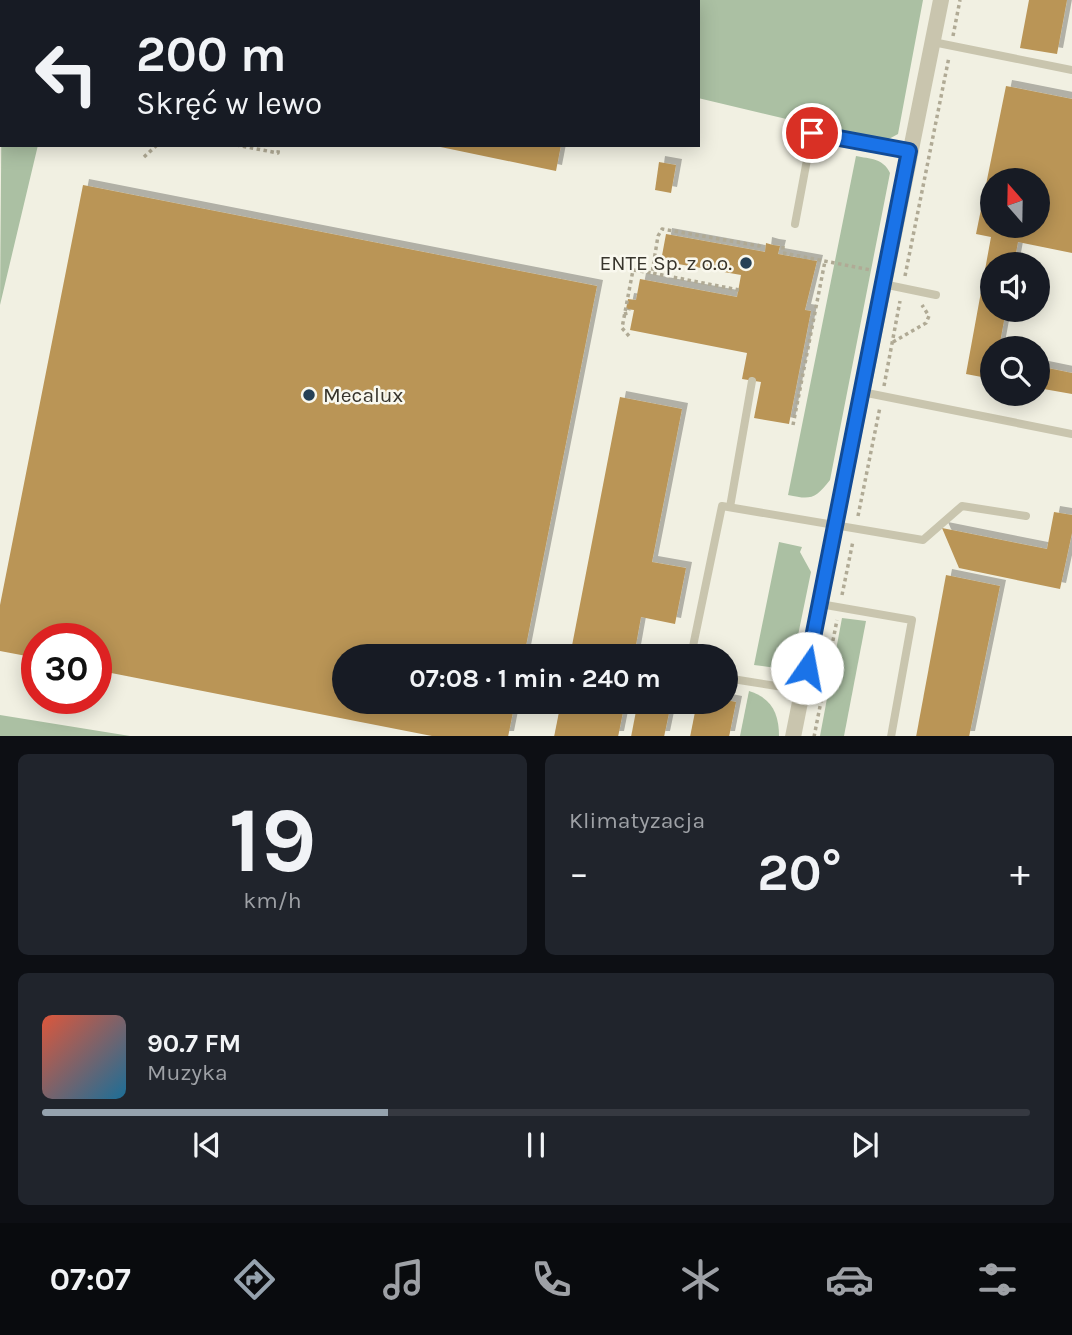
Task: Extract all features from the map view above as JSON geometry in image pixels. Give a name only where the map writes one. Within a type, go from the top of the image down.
[{"type":"street","points":[[793,736],[941,0]]},
{"type":"lane","points":[[933,41],[1072,71]]},
{"type":"lane","points":[[795,224],[812,133],[909,151]]},
{"type":"lane","points":[[883,284],[936,295]]},
{"type":"lane","points":[[730,507],[752,381]]},
{"type":"lane","points":[[862,392],[1072,435]]},
{"type":"lane","points":[[693,644],[722,506],[923,540],[962,506],[1026,516]]},
{"type":"lane","points":[[820,604],[912,620],[891,736]]},
{"type":"lane","points":[[738,680],[802,690]]},
{"type":"path","points":[[953,36],[960,0]]},
{"type":"path","points":[[907,266],[950,54]]},
{"type":"path","points":[[145,157],[155,147]]},
{"type":"path","points":[[248,147],[278,153],[279,147]]},
{"type":"path","points":[[652,273],[658,236],[662,229],[759,246],[762,242]]},
{"type":"path","points":[[783,246],[783,253],[873,270]]},
{"type":"path","points":[[793,425],[825,261]]},
{"type":"path","points":[[629,336],[622,328],[633,270],[738,290]]},
{"type":"path","points":[[886,375],[891,343],[900,303],[912,301],[922,305],[929,316],[926,323],[891,343]]},
{"type":"path","points":[[624,314],[628,313],[629,309]]},
{"type":"path","points":[[859,512],[878,416]]},
{"type":"path","points":[[842,597],[850,555]]},
{"type":"path","points":[[814,736],[837,618]]},
{"type":"green space","points":[[700,0],[923,0],[898,134],[885,141],[700,98]]},
{"type":"green space","points":[[1,147],[38,147],[0,305]]},
{"type":"green space","points":[[856,156],[884,164],[890,173],[830,480],[812,496],[796,497],[788,495]]},
{"type":"green space","points":[[779,542],[802,547],[800,552],[811,572],[796,645],[776,668],[754,665]]},
{"type":"green space","points":[[842,618],[866,621],[844,736],[820,736]]},
{"type":"green space","points":[[749,691],[763,698],[773,708],[778,721],[779,736],[740,736]]},
{"type":"green space","points":[[0,715],[130,736],[0,736]]},
{"type":"building","points":[[1029,0],[1067,0],[1057,54],[1020,48]]},
{"type":"building","points":[[1006,86],[1072,99],[1072,253],[1018,242],[1016,252],[988,252],[991,238],[1050,238],[1050,168],[989,168]]},
{"type":"building","points":[[441,147],[561,147],[556,171]]},
{"type":"building","points":[[659,162],[676,165],[671,193],[655,190]]},
{"type":"building","name":"Mecalux","points":[[83,185],[597,286],[526,644],[332,644],[332,714],[513,714],[508,736],[432,736],[112,673],[112,623],[21,623],[21,655],[0,651],[0,605]]},
{"type":"building","points":[[980,214],[980,235],[976,234]]},
{"type":"building","points":[[666,234],[765,252],[766,243],[780,246],[778,254],[817,261],[805,310],[811,311],[789,424],[754,418],[761,382],[742,379],[747,353],[630,330],[634,310],[626,309],[628,299],[636,300],[640,279],[737,297],[741,275],[661,261]]},
{"type":"building","points":[[980,297],[980,322],[1004,322],[1001,336],[980,336],[980,377],[966,374]]},
{"type":"building","points":[[1050,368],[1072,373],[1072,394],[1050,390]]},
{"type":"building","points":[[620,397],[682,409],[652,562],[686,568],[675,624],[641,617],[636,644],[572,644]]},
{"type":"building","points":[[1054,512],[1072,515],[1072,533],[1060,589],[959,568],[942,528],[1047,549]]},
{"type":"building","points":[[946,575],[1000,586],[969,736],[916,736]]},
{"type":"building","points":[[559,714],[623,714],[618,736],[554,736]]},
{"type":"building","points":[[635,714],[669,714],[664,736],[631,736]]},
{"type":"building","points":[[695,714],[734,714],[729,736],[690,736]]},
{"type":"place","name":"ENTE Sp. z o.o.","points":[[746,263]]},
{"type":"place","name":"Mecalux","points":[[309,395]]},
{"type":"route","points":[[807,668],[909,151],[812,133]]}]
